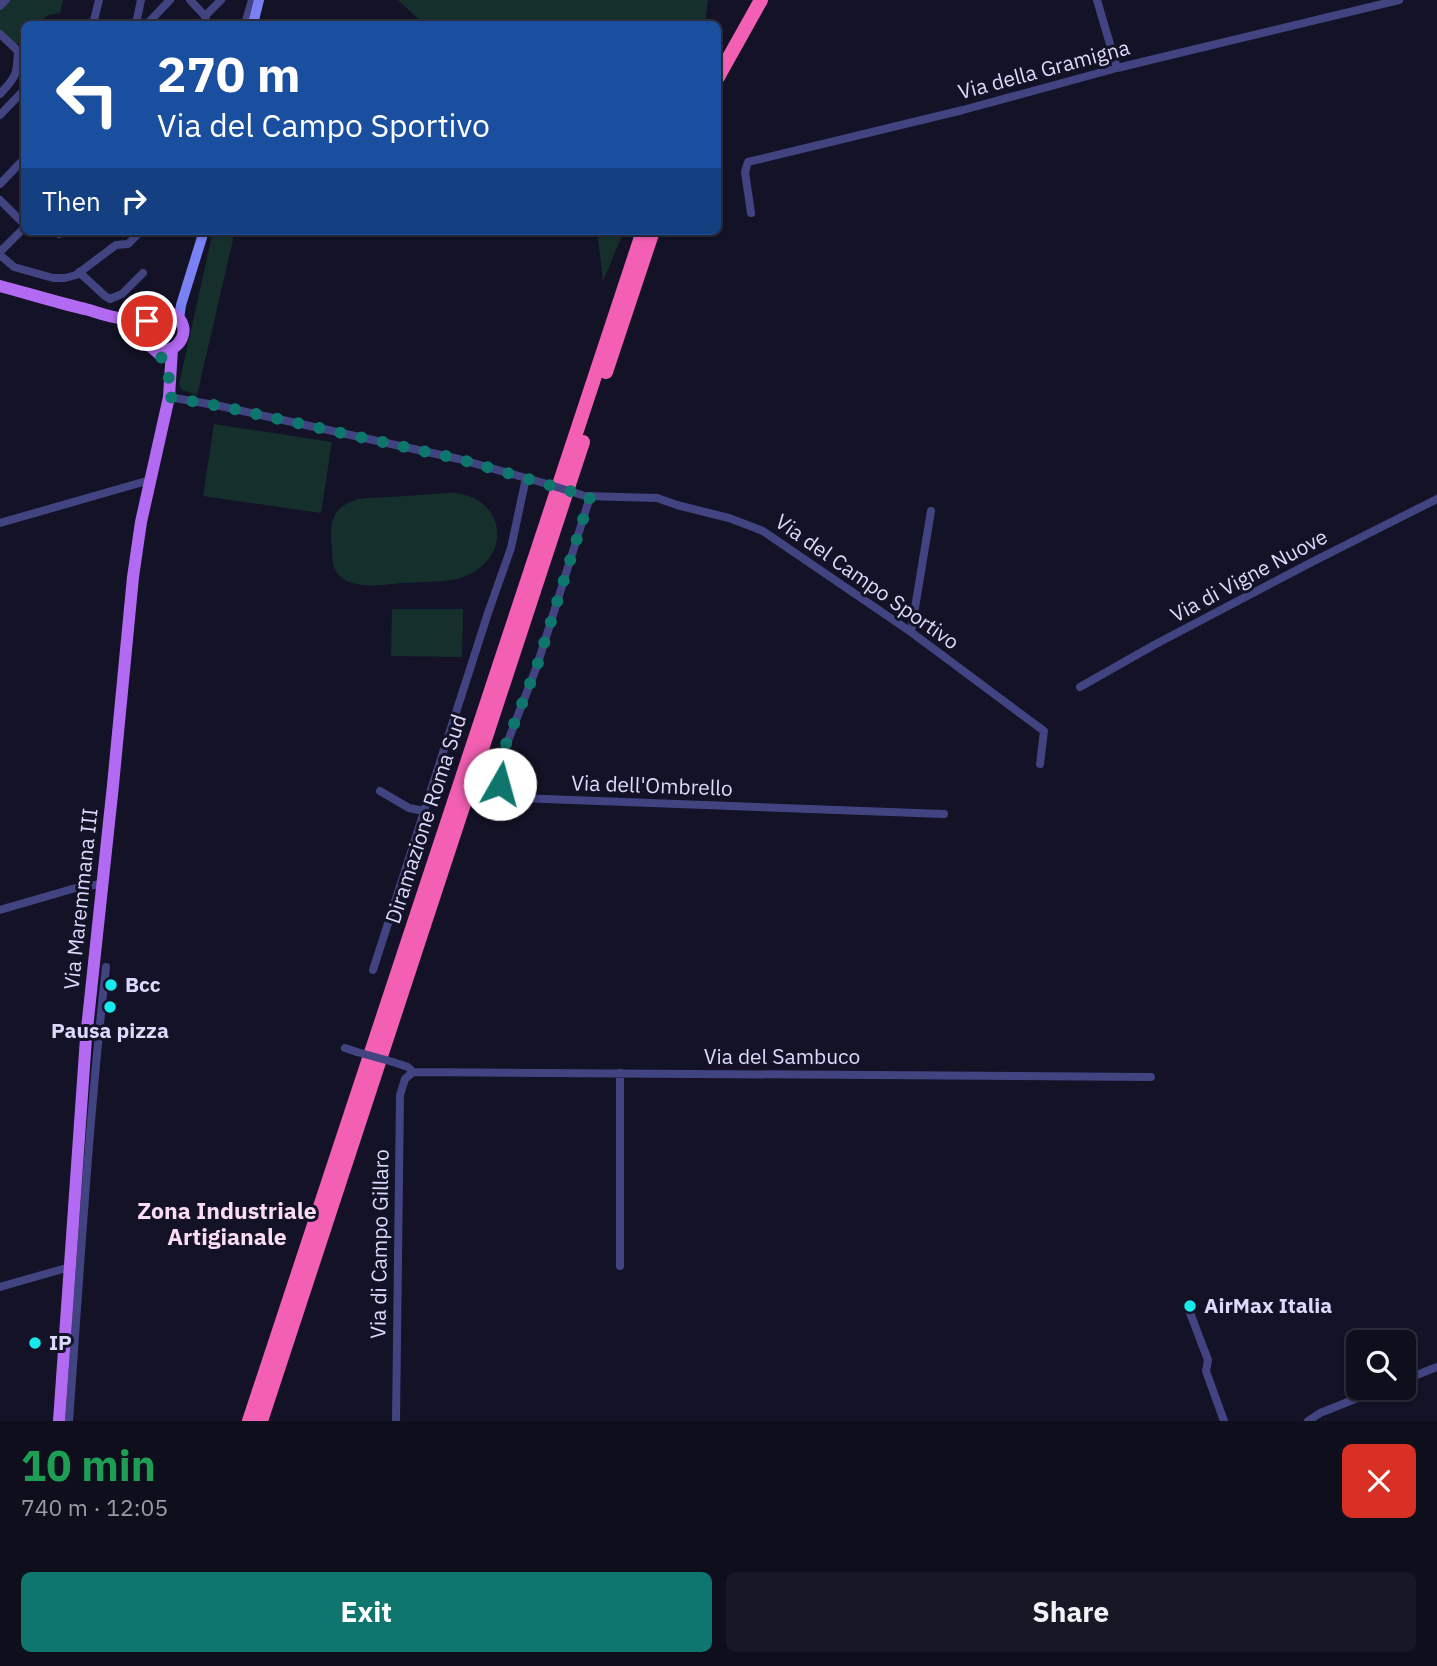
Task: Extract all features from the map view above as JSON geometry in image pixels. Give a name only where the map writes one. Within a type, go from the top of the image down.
[{"type":"highway","points":[[721,51],[750,0]]},
{"type":"highway","points":[[721,72],[761,0]]},
{"type":"highway","name":"Diramazione Roma Sud","points":[[249,1421],[642,235]]},
{"type":"highway","name":"Diramazione Roma Sud","points":[[261,1421],[652,235]]},
{"type":"main road","points":[[0,286],[117,318],[150,317],[165,311],[179,319]]},
{"type":"main road","points":[[150,317],[144,325],[148,344],[157,350],[172,349]]},
{"type":"main road","points":[[117,318],[144,335]]},
{"type":"main road","name":"Via Maremmana III","points":[[59,1421],[86,1038],[135,558],[170,391],[172,349],[182,339],[179,319]]},
{"type":"main road","points":[[157,350],[165,365],[170,391]]},
{"type":"street","points":[[0,6],[6,0]]},
{"type":"street","points":[[94,21],[99,0]]},
{"type":"street","points":[[137,21],[141,0]]},
{"type":"street","points":[[150,21],[170,0]]},
{"type":"street","points":[[190,0],[206,20],[221,0]]},
{"type":"street","points":[[246,21],[252,0]]},
{"type":"street","points":[[254,21],[259,0]]},
{"type":"street","points":[[1097,0],[1117,68]]},
{"type":"street","name":"Via della Gramigna","points":[[751,213],[745,173],[748,162],[963,110],[1117,68],[1399,0]]},
{"type":"street","points":[[0,34],[18,51],[14,78],[0,93],[11,104]]},
{"type":"street","points":[[0,115],[21,93]]},
{"type":"street","points":[[0,184],[21,162]]},
{"type":"street","points":[[0,200],[21,223]]},
{"type":"street","points":[[21,229],[0,253],[14,267],[53,278],[65,278],[79,272],[108,250],[116,245],[128,244],[137,235]]},
{"type":"street","points":[[128,235],[133,239]]},
{"type":"street","points":[[179,319],[203,235]]},
{"type":"street","points":[[79,272],[110,299],[122,294],[143,274]]},
{"type":"street","points":[[165,311],[176,303],[186,287]]},
{"type":"street","name":"Via del Campo Sportivo","points":[[170,391],[220,406],[459,459],[586,496],[657,498],[762,530],[911,632],[1044,731],[1040,764]]},
{"type":"street","points":[[373,970],[511,548],[526,478]]},
{"type":"street","points":[[0,523],[150,480]]},
{"type":"street","name":"Via dell'Ombrello","points":[[586,496],[537,666],[500,759],[498,777],[504,791],[518,799],[944,814]]},
{"type":"street","name":"Via di Vigne Nuove","points":[[1080,687],[1154,645],[1437,499]]},
{"type":"street","points":[[911,632],[931,511]]},
{"type":"street","points":[[380,791],[403,806],[424,811]]},
{"type":"street","points":[[0,910],[79,887],[102,884]]},
{"type":"street","points":[[69,1421],[87,1166],[106,967]]},
{"type":"street","points":[[345,1048],[408,1067],[413,1072]]},
{"type":"street","name":"Via del Sambuco","points":[[413,1072],[1151,1077]]},
{"type":"street","name":"Via di Campo Gillaro","points":[[396,1421],[400,1095],[405,1079],[413,1072]]},
{"type":"street","points":[[620,1073],[620,1266]]},
{"type":"street","points":[[0,1287],[70,1267]]},
{"type":"street","points":[[1189,1310],[1208,1360],[1206,1371],[1224,1421]]},
{"type":"street","points":[[1416,1375],[1437,1367]]},
{"type":"street","points":[[1308,1421],[1320,1413],[1353,1400]]},
{"type":"green space","points":[[11,0],[63,0],[60,13],[48,15],[41,21],[21,21],[21,41],[16,45],[0,29],[0,11]]},
{"type":"green space","points":[[398,0],[708,0],[705,21],[421,21]]},
{"type":"green space","points":[[212,235],[234,235],[197,395],[182,390],[179,384]]},
{"type":"green space","points":[[597,235],[622,235],[603,281]]},
{"type":"green space","points":[[214,424],[332,442],[321,513],[203,496]]},
{"type":"green space","points":[[449,493],[466,495],[480,501],[490,511],[496,523],[494,549],[487,561],[474,572],[450,580],[368,585],[347,581],[337,572],[333,560],[331,526],[336,513],[343,506],[363,498]]},
{"type":"green space","points":[[392,609],[463,609],[462,657],[391,656]]},
{"type":"place","name":"Bcc","points":[[111,985]]},
{"type":"place","name":"Pausa pizza","points":[[110,1007]]},
{"type":"place","name":"AirMax Italia","points":[[1190,1306]]},
{"type":"place","name":"IP","points":[[35,1343]]},
{"type":"district","name":"Zona Industriale Artigianale","points":[[227,1224]]},
{"type":"route","points":[[147,321],[144,325],[145,340],[157,350],[165,365],[171,386],[169,397],[459,459],[590,497],[537,666],[500,759],[500,784]]}]
